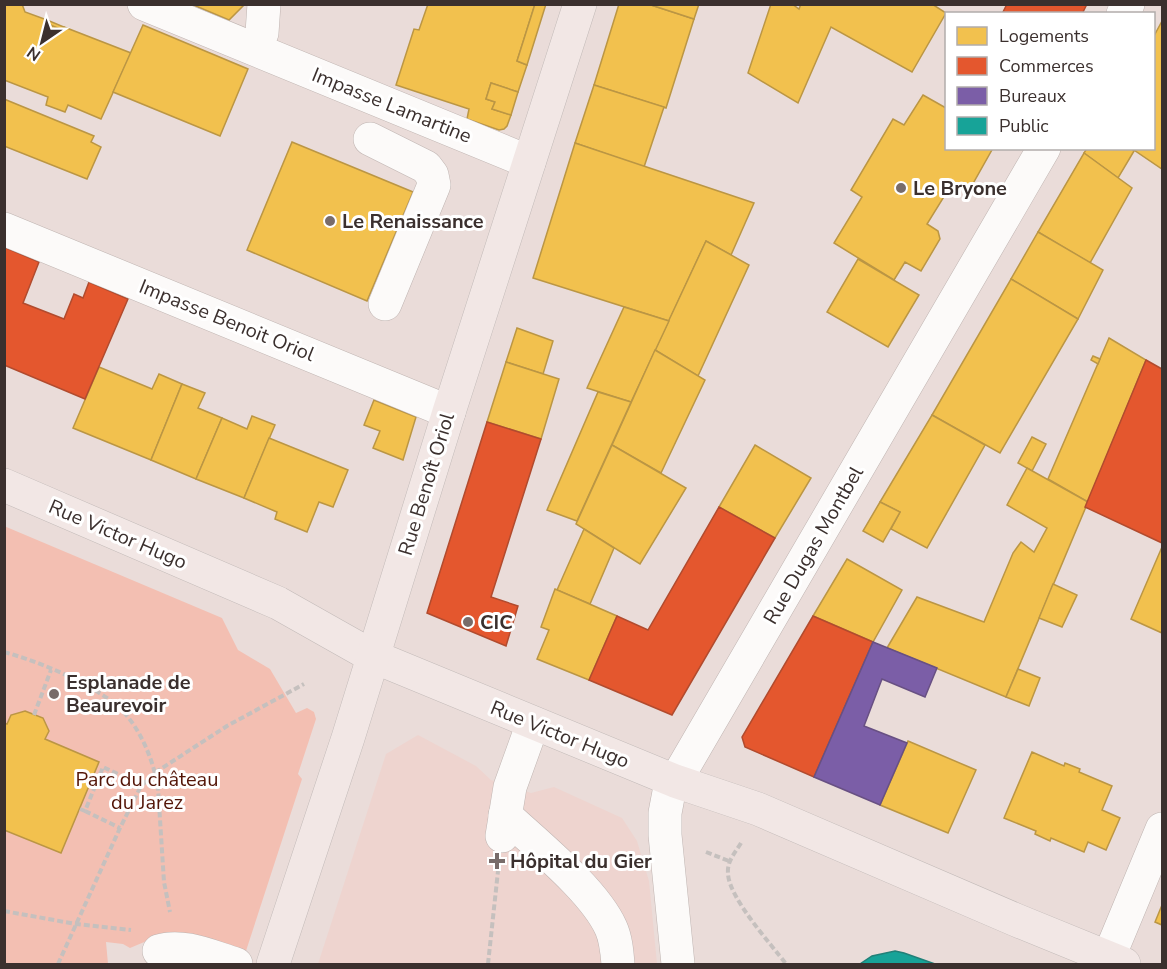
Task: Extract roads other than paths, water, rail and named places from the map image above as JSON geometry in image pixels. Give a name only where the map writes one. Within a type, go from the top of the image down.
[{"type":"main road","name":"Rue Benoît Oriol","points":[[273,964],[348,738],[449,412],[580,4]]},
{"type":"main road","name":"Rue Victor Hugo","points":[[4,485],[269,599],[372,656],[675,781],[758,809],[1116,962]]},
{"type":"street","name":"Impasse Lamartine","points":[[144,4],[529,162]]},
{"type":"street","points":[[255,49],[262,33],[264,4]]},
{"type":"street","points":[[384,102],[365,150],[426,167],[432,175],[434,185],[385,304]]},
{"type":"street","name":"Rue Dugas Montbel","points":[[678,964],[665,835],[665,813],[669,792],[1043,150]]},
{"type":"street","name":"Impasse Benoit Oriol","points":[[4,229],[449,412]]},
{"type":"street","points":[[533,723],[510,787],[503,826],[558,865],[600,908],[612,929],[618,964]]},
{"type":"street","points":[[1116,962],[1162,829]]},
{"type":"street","points":[[171,950],[236,964]]},
{"type":"place","name":"Le Bryone","points":[[901,188]]},
{"type":"place","name":"Le Renaissance","points":[[330,221]]},
{"type":"place","name":"CIC","points":[[468,622]]},
{"type":"place","name":"Esplanade de Beaurevoir","points":[[54,694]]},
{"type":"place","name":"Hôpital du Gier","points":[[497,861]]},
{"type":"park label","name":"Parc du château du Jarez","points":[[147,790]]}]
